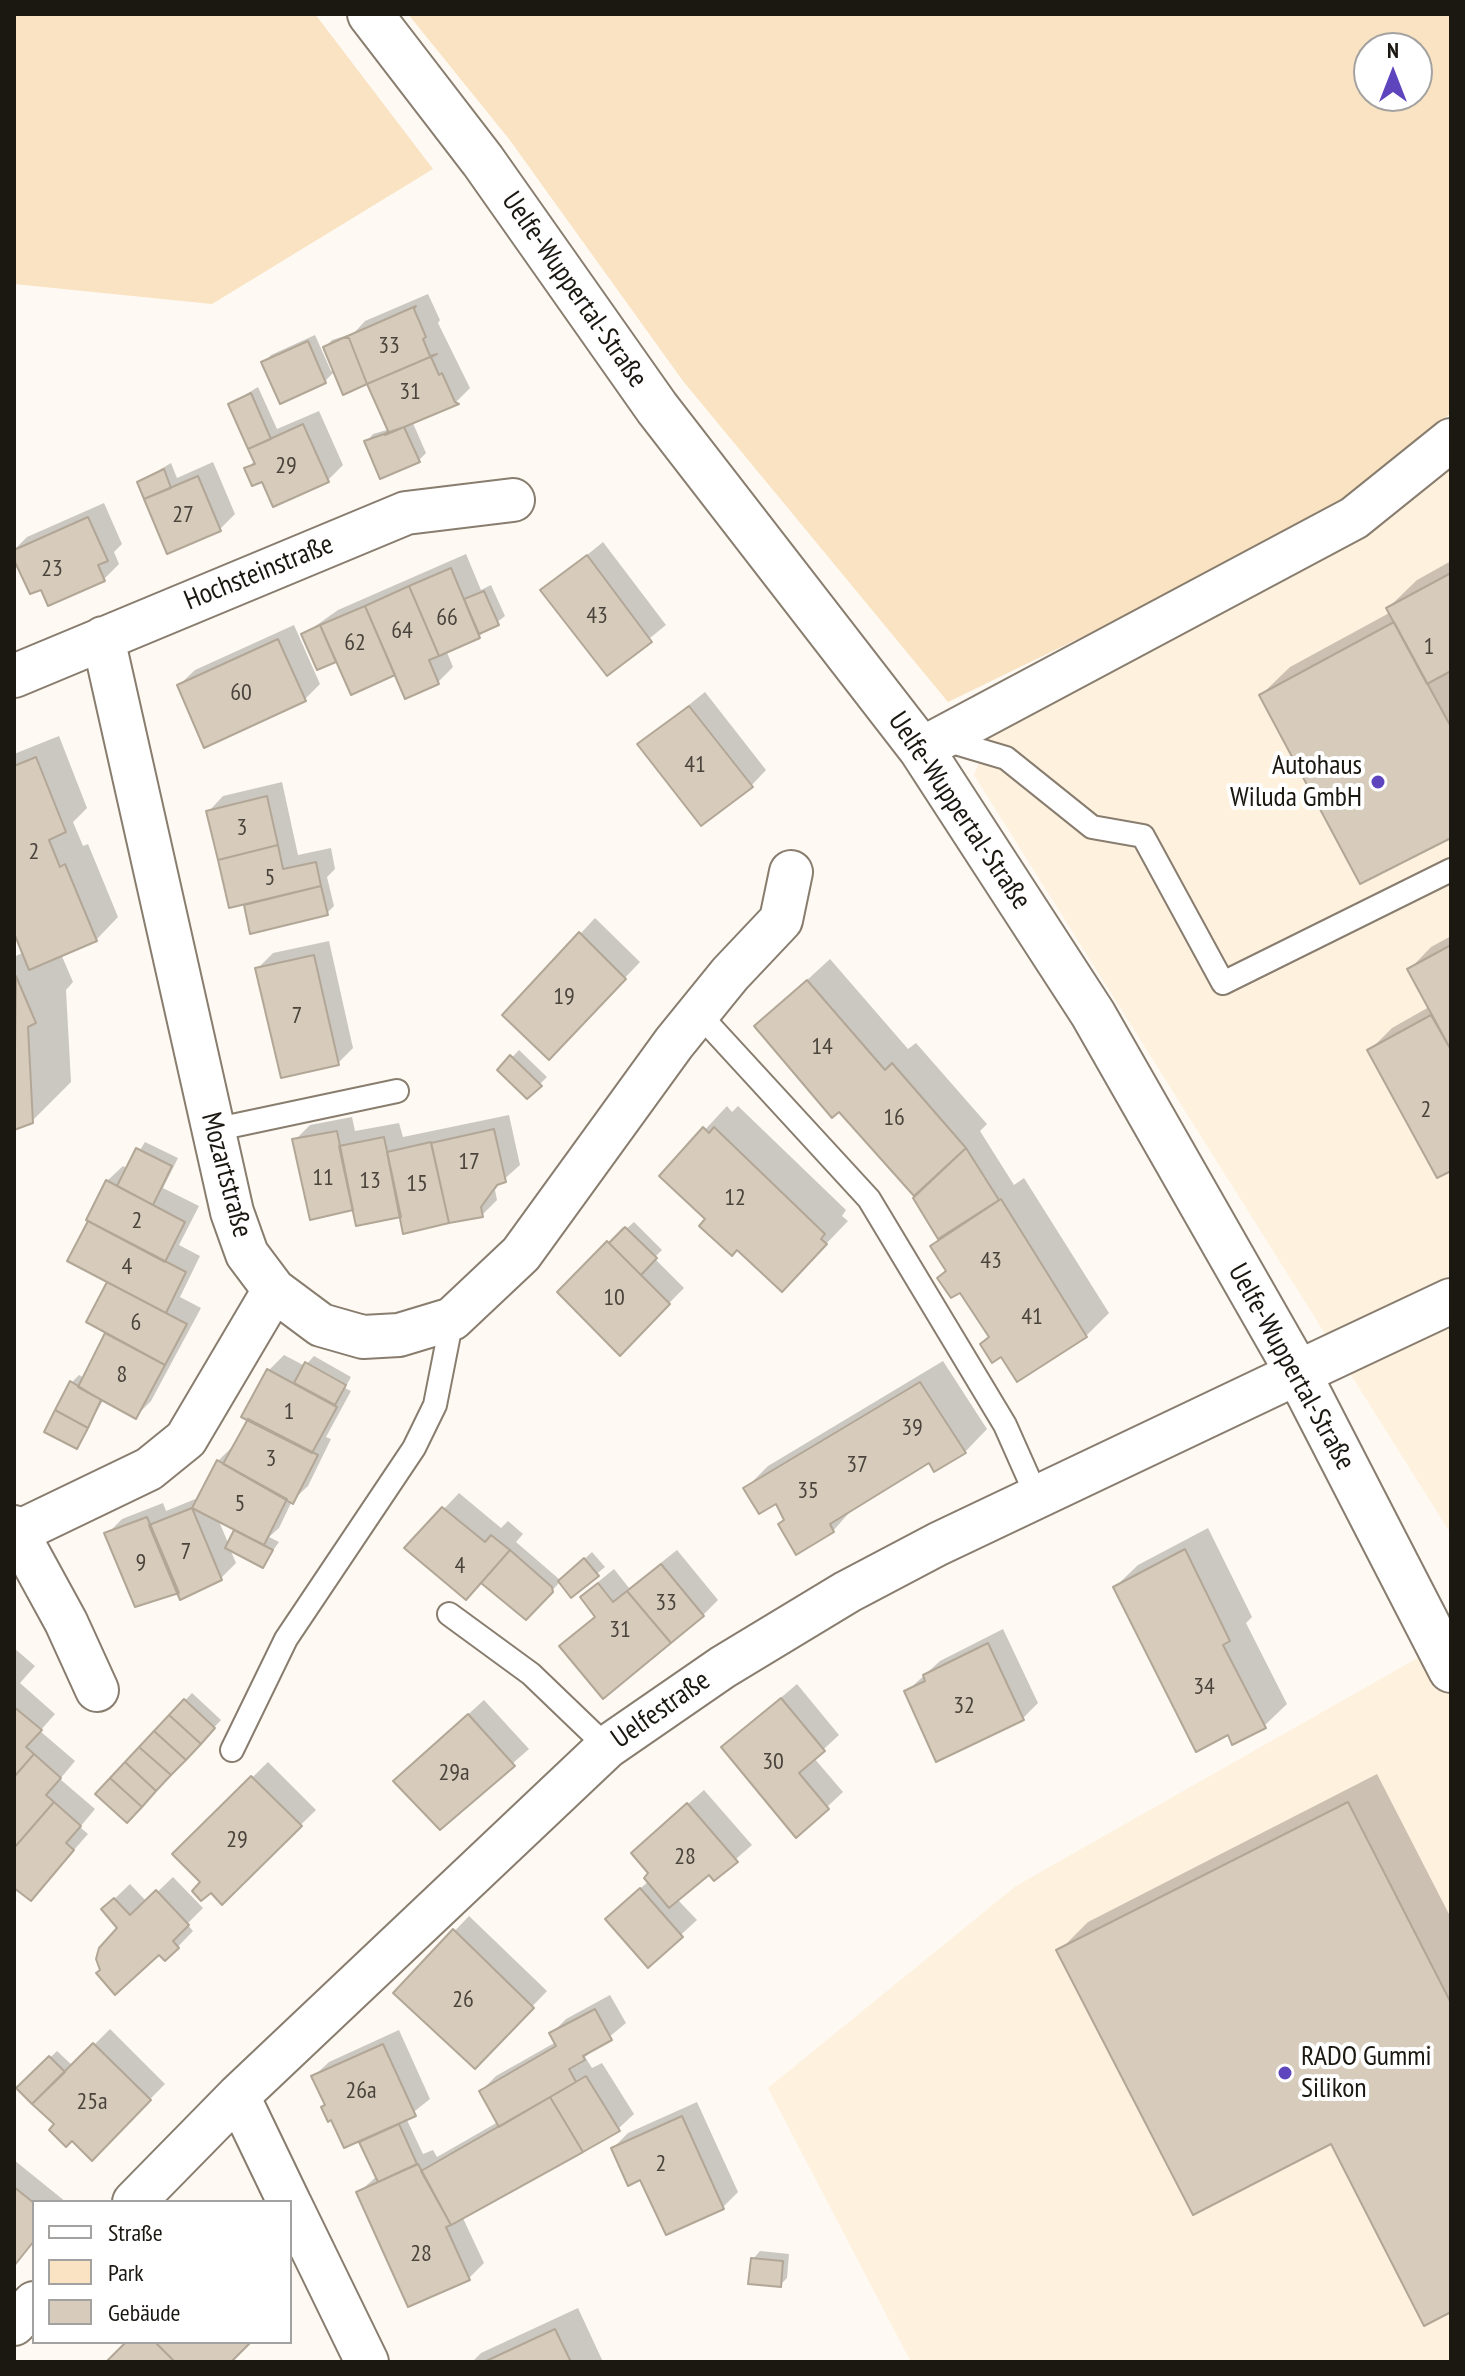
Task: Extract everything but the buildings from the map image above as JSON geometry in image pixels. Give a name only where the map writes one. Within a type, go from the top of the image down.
[{"type":"main road","name":"Uelfe-Wuppertal-Straße","points":[[370,14],[483,161],[657,408],[931,743],[1093,1014],[1298,1373],[1451,1670]]},
{"type":"main road","points":[[1298,1373],[1451,1301]]},
{"type":"street","points":[[931,743],[1354,518],[1451,440]]},
{"type":"street","name":"Hochsteinstraße","points":[[14,676],[406,513],[513,500]]},
{"type":"street","name":"Mozartstraße","points":[[103,638],[232,1212],[247,1254],[274,1290],[321,1325],[363,1337],[399,1335],[452,1319],[521,1254],[698,1013],[781,920],[791,872]]},
{"type":"street","points":[[97,1690],[66,1622],[15,1530],[149,1469],[186,1439],[274,1290]]},
{"type":"street","name":"Uelfestraße","points":[[136,2200],[238,2096],[570,1778],[607,1747],[789,1624],[938,1544],[1298,1373]]},
{"type":"street","points":[[238,2096],[289,2200]]},
{"type":"street","points":[[292,2207],[367,2362]]},
{"type":"street","points":[[14,2324],[32,2305]]},
{"type":"lane","points":[[931,743],[1006,758],[1092,827],[1143,836],[1223,983],[1451,870]]},
{"type":"lane","points":[[698,1013],[869,1199],[1005,1425],[1037,1497]]},
{"type":"lane","points":[[213,1130],[397,1091]]},
{"type":"lane","points":[[232,1750],[286,1639],[414,1448],[435,1405],[452,1319]]},
{"type":"lane","points":[[449,1614],[531,1674],[607,1747]]},
{"type":"shaded area","points":[[1451,458],[1451,1534],[974,775],[996,720]]},
{"type":"shaded area","points":[[1451,1639],[1451,2362],[911,2362],[768,2088],[1016,1886]]},
{"type":"green space","points":[[14,14],[315,14],[433,169],[212,304],[14,284]]},
{"type":"green space","points":[[408,14],[1451,14],[1451,413],[1325,519],[948,702],[683,381],[509,139]]},
{"type":"place","name":"Autohaus Wiluda GmbH","points":[[1378,782]]},
{"type":"place","name":"RADO Gummi Silikon","points":[[1285,2073]]}]
